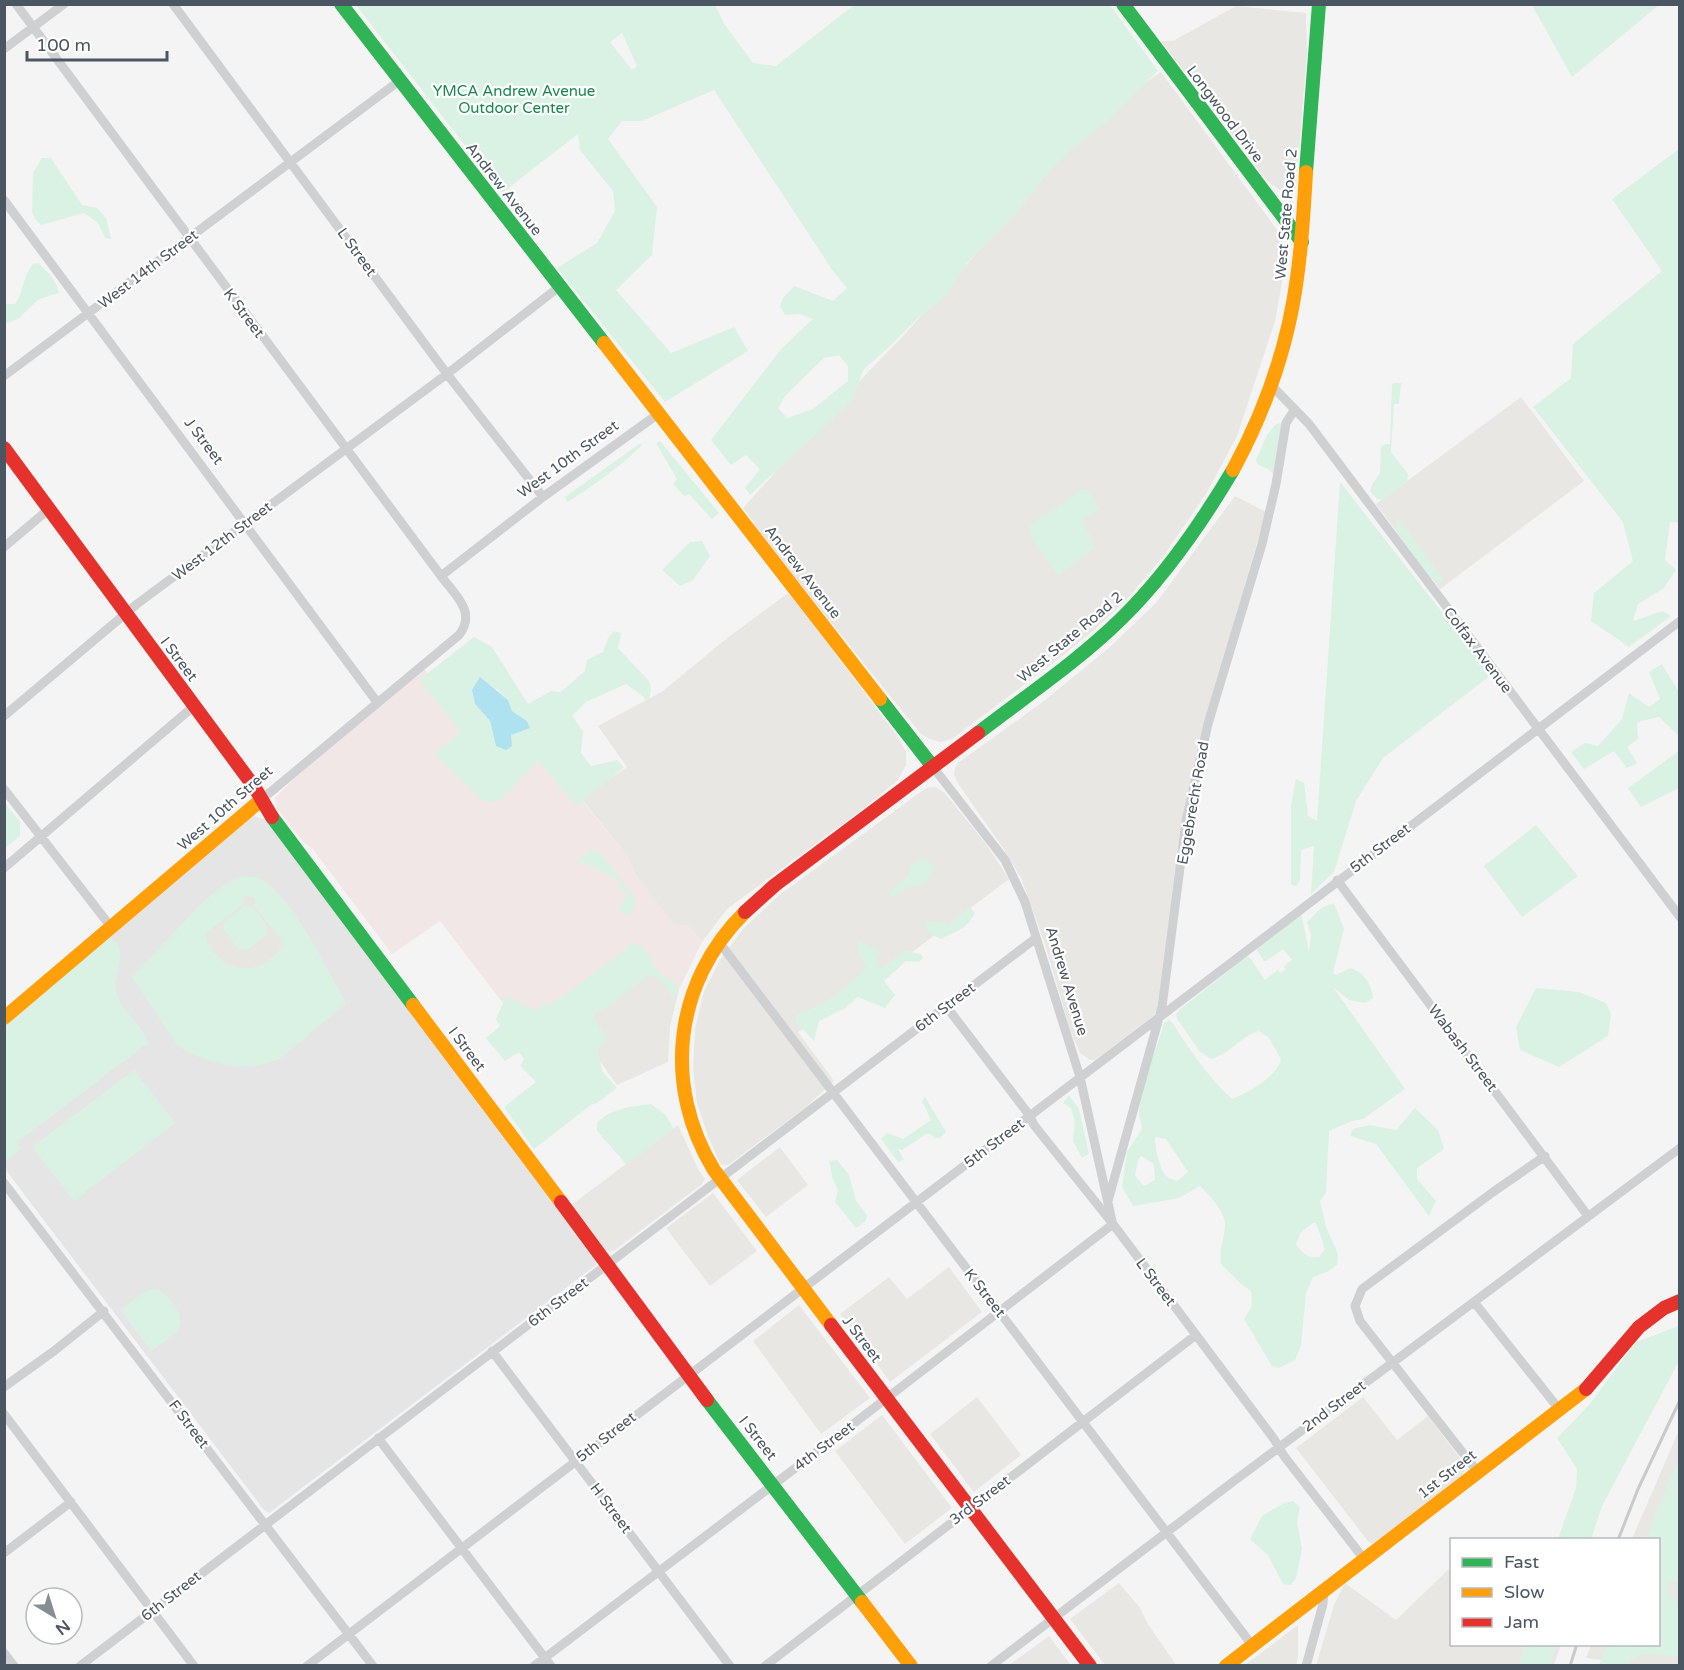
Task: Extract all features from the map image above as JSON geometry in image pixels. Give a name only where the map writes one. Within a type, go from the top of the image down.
[{"type":"street","name":"K Street","points":[[16,4],[441,576],[464,608],[467,615],[466,624]]},
{"type":"street","points":[[4,49],[64,4]]},
{"type":"street","name":"L Street","points":[[173,4],[447,374],[543,498]]},
{"type":"street","name":"Andrew Avenue","points":[[341,4],[1005,860],[1014,875],[1025,903],[1080,1077],[1113,1224]]},
{"type":"street","name":"Longwood Drive","points":[[1123,4],[1302,242]]},
{"type":"street","name":"West State Road 2","points":[[689,1004],[705,964],[735,921],[775,885],[1058,672],[1098,639],[1137,603],[1208,514],[1235,470],[1256,425],[1272,386],[1291,315],[1302,242],[1318,4]]},
{"type":"street","name":"West 14th Street","points":[[4,376],[399,81]]},
{"type":"street","name":"J Street","points":[[4,200],[377,702]]},
{"type":"street","name":"West 12th Street","points":[[4,716],[125,614],[560,287]]},
{"type":"street","name":"Colfax Avenue","points":[[1272,386],[1309,424],[1680,917]]},
{"type":"street","name":"Eggebrecht Road","points":[[1108,1201],[1159,1018],[1170,956],[1186,821],[1208,723],[1262,544],[1287,423],[1295,409]]},
{"type":"street","name":"West 10th Street","points":[[441,576],[658,414]]},
{"type":"street","name":"I Street","points":[[4,448],[255,788],[267,810],[689,1375],[911,1665]]},
{"type":"street","points":[[4,547],[49,509]]},
{"type":"street","name":"5th Street","points":[[307,1665],[350,1635],[1337,880],[1680,621]]},
{"type":"street","name":"West 10th Street","points":[[4,1018],[459,635],[466,624]]},
{"type":"street","points":[[4,867],[194,706]]},
{"type":"street","points":[[4,789],[111,927]]},
{"type":"street","name":"Wabash Street","points":[[1337,880],[1588,1216]]},
{"type":"street","name":"6th Street","points":[[80,1665],[1036,938]]},
{"type":"street","name":"K Street","points":[[719,942],[1252,1645]]},
{"type":"street","name":"J Street","points":[[689,1004],[683,1036],[684,1089],[690,1119],[699,1142],[720,1179],[1090,1665]]},
{"type":"street","name":"L Street","points":[[946,1006],[1364,1559]]},
{"type":"street","name":"2nd Street","points":[[991,1665],[1680,1148]]},
{"type":"street","points":[[1478,1472],[1360,1321],[1354,1306],[1362,1289],[1376,1278],[1545,1156]]},
{"type":"street","name":"F Street","points":[[4,1182],[373,1665]]},
{"type":"street","name":"4th Street","points":[[534,1665],[548,1662],[659,1571],[1113,1224]]},
{"type":"street","name":"1st Street","points":[[1226,1665],[1589,1386],[1641,1323],[1653,1313],[1680,1301]]},
{"type":"street","points":[[1474,1302],[1559,1409]]},
{"type":"street","points":[[4,1387],[104,1311]]},
{"type":"street","name":"3rd Street","points":[[765,1665],[1196,1335]]},
{"type":"street","name":"H Street","points":[[492,1351],[730,1665]]},
{"type":"street","points":[[4,1413],[194,1665]]},
{"type":"street","points":[[378,1438],[548,1662]]},
{"type":"street","points":[[4,1553],[71,1502]]},
{"type":"street","points":[[1306,1665],[1323,1604],[1324,1591]]},
{"type":"street","points":[[4,1653],[14,1665]]},
{"type":"shaded area","points":[[1236,6],[1306,13],[1307,53],[1296,187],[1293,195],[1289,196],[1268,182],[1161,41],[1173,41]]},
{"type":"shaded area","points":[[1161,72],[1280,234],[1284,246],[1286,258],[1275,321],[1237,436],[1206,494],[1162,558],[1127,599],[1061,657],[952,739],[941,742],[929,739],[920,733],[755,528],[753,521],[743,508],[835,406],[905,334],[1101,113]]},
{"type":"shaded area","points":[[1521,397],[1584,481],[1440,589],[1376,504]]},
{"type":"shaded area","points":[[1235,496],[1266,512],[1197,752],[1181,823],[1157,1010],[1153,1016],[1095,1060],[1090,1060],[1080,1053],[1070,1030],[1045,944],[1021,878],[957,782],[954,774],[955,768],[958,763],[1044,701],[1110,647],[1156,603]]},
{"type":"shaded area","points":[[788,593],[897,736],[906,752],[906,765],[898,780],[860,811],[727,909],[702,942],[689,926],[676,925],[669,919],[635,874],[628,857],[581,798],[627,767],[598,726],[663,691],[726,639]]},
{"type":"shaded area","points":[[423,668],[512,769],[542,751],[628,857],[635,874],[669,919],[676,925],[689,926],[702,942],[679,989],[629,949],[522,1028],[440,921],[392,954],[312,848],[303,842],[277,808],[275,798]]},
{"type":"shaded area","points":[[935,787],[944,792],[986,844],[1009,879],[845,1003],[798,1032],[834,1081],[805,1108],[728,1165],[721,1165],[697,1103],[693,1070],[695,1029],[704,991],[720,960],[743,929],[778,896],[926,788]]},
{"type":"shaded area","points":[[254,816],[266,820],[595,1258],[596,1265],[269,1513],[264,1510],[5,1169],[5,1026]]},
{"type":"shaded area","points":[[629,949],[679,989],[670,1027],[668,1062],[617,1085],[558,1003]]},
{"type":"shaded area","points":[[678,1125],[705,1179],[702,1184],[615,1250],[610,1252],[604,1250],[570,1206]]},
{"type":"shaded area","points":[[780,1147],[808,1185],[766,1217],[737,1180]]},
{"type":"shaded area","points":[[713,1193],[757,1251],[710,1286],[666,1228]]},
{"type":"shaded area","points":[[949,1267],[982,1312],[890,1382],[840,1314],[889,1277],[907,1299]]},
{"type":"shaded area","points":[[799,1305],[870,1398],[821,1434],[753,1341]]},
{"type":"shaded area","points":[[977,1397],[1021,1455],[974,1492],[930,1434]]},
{"type":"shaded area","points":[[1363,1397],[1397,1440],[1428,1416],[1462,1461],[1465,1470],[1461,1478],[1373,1544],[1368,1541],[1296,1448]]},
{"type":"shaded area","points":[[882,1415],[952,1508],[905,1544],[835,1451]]},
{"type":"shaded area","points":[[1679,1430],[1679,1665],[1635,1665],[1586,1658],[1591,1646],[1660,1646],[1660,1538],[1632,1538]]},
{"type":"shaded area","points":[[1450,1568],[1450,1646],[1561,1646],[1554,1665],[1316,1666],[1334,1605],[1345,1583],[1396,1620]]},
{"type":"shaded area","points":[[1119,1583],[1140,1608],[1176,1665],[1105,1665],[1070,1619]]},
{"type":"shaded area","points":[[1298,1625],[1296,1665],[1245,1665]]},
{"type":"shaded area","points":[[1049,1636],[1071,1665],[1009,1665]]},
{"type":"green space","name":"YMCA Andrew Avenue Outdoor Center","points":[[356,5],[715,5],[725,25],[753,63],[776,66],[854,5],[1110,5],[1158,71],[1108,121],[1072,149],[1049,172],[1016,214],[967,263],[945,297],[915,321],[864,369],[851,402],[750,495],[745,488],[760,469],[746,455],[731,465],[711,440],[782,348],[813,319],[800,314],[785,315],[780,306],[783,298],[794,286],[833,301],[847,288],[833,271],[714,90],[642,121],[622,121],[608,139],[657,207],[652,255],[616,290],[671,353],[734,327],[748,351],[665,402],[557,268],[597,243],[615,211],[613,191],[580,150],[578,134],[502,193]],"holes":[[[622,33],[637,66],[632,70],[610,42]],[[839,355],[848,366],[848,381],[813,409],[787,418],[778,408],[785,396],[824,358]]]},
{"type":"green space","points":[[1532,5],[1659,5],[1572,77]]},
{"type":"green space","points":[[1679,149],[1680,523],[1670,522],[1665,560],[1676,570],[1663,589],[1638,604],[1633,621],[1663,611],[1671,616],[1629,647],[1591,621],[1594,593],[1633,561],[1623,522],[1533,407],[1571,378],[1573,344],[1662,271],[1612,199]]},
{"type":"green space","points":[[42,158],[51,158],[82,205],[97,208],[106,218],[111,239],[105,238],[98,223],[84,213],[41,225],[35,219],[32,212],[33,173]]},
{"type":"green space","points":[[38,263],[54,280],[59,293],[39,299],[19,318],[5,322],[5,304],[15,304],[29,269],[33,264]]},
{"type":"green space","points":[[1401,383],[1399,404],[1394,404],[1391,452],[1408,474],[1407,482],[1383,500],[1377,499],[1370,491],[1380,473],[1381,447],[1390,444],[1392,384]]},
{"type":"green space","points":[[1276,424],[1282,425],[1273,474],[1258,465],[1256,460],[1267,435]]},
{"type":"green space","points":[[660,441],[719,513],[712,519],[689,494],[684,496],[673,484],[677,479],[656,443]]},
{"type":"green space","points":[[642,444],[619,466],[567,502],[565,497]]},
{"type":"green space","points":[[1340,482],[1491,675],[1383,758],[1356,801],[1334,872],[1311,894],[1314,846],[1301,850],[1300,881],[1296,886],[1291,884],[1291,805],[1296,779],[1304,783],[1308,816],[1317,821]]},
{"type":"green space","points":[[1082,489],[1087,489],[1100,509],[1083,519],[1094,548],[1058,576],[1030,535],[1029,526]]},
{"type":"green space","points":[[1399,519],[1444,580],[1440,583],[1430,578],[1397,533],[1396,521]]},
{"type":"green space","points":[[702,541],[710,556],[693,580],[680,586],[662,570],[690,542]]},
{"type":"green space","points":[[614,631],[621,633],[618,648],[649,681],[651,689],[649,699],[646,700],[626,684],[586,702],[572,716],[583,731],[581,753],[591,766],[617,760],[624,767],[577,806],[538,761],[499,801],[484,802],[434,754],[461,731],[419,680],[474,637],[492,647],[528,704],[551,691],[561,692],[585,671],[587,660],[603,652],[608,638]],"holes":[[[497,689],[508,700],[512,711],[527,721],[530,727],[511,735],[496,746],[490,721],[475,704],[472,690]]]},
{"type":"green space","points":[[1662,664],[1679,692],[1679,736],[1659,717],[1637,722],[1638,739],[1627,747],[1637,763],[1627,768],[1614,751],[1584,769],[1571,752],[1585,743],[1598,746],[1622,719],[1629,693],[1649,707],[1660,699],[1649,672]]},
{"type":"green space","points":[[1679,751],[1679,788],[1641,807],[1628,788]]},
{"type":"green space","points":[[4,802],[20,822],[20,836],[5,848]]},
{"type":"green space","points":[[1536,825],[1578,876],[1522,917],[1484,866]]},
{"type":"green space","points":[[591,850],[600,852],[633,896],[635,903],[630,916],[619,910],[628,894],[618,888],[620,881],[581,861],[578,866],[575,865]]},
{"type":"green space","points":[[922,858],[935,867],[928,880],[892,897],[889,893],[906,878],[910,865]]},
{"type":"green space","points":[[243,876],[261,879],[285,902],[308,935],[346,1003],[281,1058],[255,1066],[215,1062],[189,1053],[178,1046],[132,977],[200,905],[222,886]]},
{"type":"green space","points":[[1334,903],[1344,929],[1333,973],[1336,975],[1350,968],[1360,973],[1369,983],[1373,998],[1365,1003],[1349,1000],[1333,987],[1405,1089],[1363,1119],[1329,1131],[1326,1193],[1320,1201],[1326,1227],[1338,1254],[1337,1265],[1313,1277],[1306,1293],[1301,1346],[1295,1360],[1279,1368],[1272,1366],[1244,1319],[1252,1306],[1251,1291],[1221,1264],[1225,1221],[1212,1199],[1200,1186],[1179,1198],[1133,1206],[1122,1187],[1127,1152],[1142,1129],[1139,1110],[1142,1088],[1164,1023],[1169,1020],[1173,1024],[1206,1070],[1232,1099],[1261,1084],[1274,1072],[1281,1059],[1269,1038],[1259,1031],[1253,1033],[1218,1057],[1211,1059],[1200,1052],[1176,1015],[1247,956],[1265,980],[1278,970],[1281,973],[1286,969],[1284,966],[1292,960],[1283,949],[1264,961],[1256,949],[1301,912],[1309,952],[1311,935],[1307,922],[1321,908]],"holes":[[[1155,1137],[1166,1139],[1188,1172],[1177,1181],[1164,1174]],[[1141,1156],[1154,1164],[1155,1180],[1144,1186],[1135,1176]],[[1316,1223],[1325,1249],[1319,1257],[1308,1256],[1298,1247],[1296,1244],[1301,1232]]]},
{"type":"green space","points":[[970,907],[975,913],[969,923],[961,929],[941,939],[928,933],[924,920],[948,924]]},
{"type":"green space","points":[[109,938],[119,947],[120,953],[116,983],[118,997],[148,1043],[17,1142],[21,1149],[5,1162],[4,1026]]},
{"type":"green space","points":[[858,941],[880,951],[876,963],[882,968],[905,950],[922,955],[923,958],[919,962],[906,961],[884,981],[895,995],[885,1008],[858,997],[845,1008],[819,1021],[814,1041],[796,1022],[796,1015],[816,1007],[835,995],[852,982],[866,966],[858,951]]},
{"type":"green space","points":[[631,943],[645,949],[658,971],[675,983],[678,993],[673,997],[660,980],[649,975],[606,1008],[596,1011],[593,1018],[608,1039],[598,1048],[602,1071],[617,1088],[534,1149],[504,1107],[536,1082],[520,1066],[524,1059],[519,1052],[505,1061],[486,1038],[500,1026],[496,1019],[506,996],[537,1011],[541,1005],[556,1001],[620,954]]},
{"type":"green space","points":[[1536,988],[1579,992],[1606,1003],[1611,1014],[1608,1036],[1559,1067],[1520,1050],[1516,1027]]},
{"type":"green space","points":[[134,1070],[175,1123],[74,1201],[32,1147]]},
{"type":"green space","points":[[1069,1095],[1079,1109],[1089,1154],[1082,1158],[1073,1141],[1075,1122],[1071,1108],[1063,1103]]},
{"type":"green space","points":[[925,1097],[946,1132],[940,1138],[926,1134],[902,1150],[898,1149],[904,1160],[898,1162],[881,1139],[887,1133],[903,1139],[931,1120],[922,1101]]},
{"type":"green space","points":[[651,1104],[665,1114],[674,1129],[626,1164],[597,1131],[597,1123],[615,1111]]},
{"type":"green space","points":[[1415,1108],[1438,1130],[1444,1149],[1417,1168],[1417,1179],[1436,1201],[1429,1216],[1376,1144],[1350,1136],[1353,1129],[1370,1125],[1396,1130]]},
{"type":"green space","points":[[837,1160],[849,1175],[856,1201],[867,1215],[866,1221],[856,1228],[835,1202],[838,1190],[833,1180],[829,1161]]},
{"type":"green space","points":[[155,1289],[169,1299],[180,1320],[176,1332],[151,1351],[121,1310],[146,1291]]},
{"type":"green space","points":[[1679,1326],[1679,1361],[1602,1506],[1591,1538],[1558,1538],[1576,1488],[1577,1469],[1557,1438],[1589,1405],[1636,1342]]},
{"type":"green space","points":[[1679,1458],[1679,1580],[1667,1584],[1669,1596],[1679,1603],[1679,1657],[1645,1654],[1638,1656],[1628,1665],[1599,1665],[1607,1646],[1660,1646],[1660,1538],[1646,1538]]},
{"type":"green space","points":[[1293,1501],[1300,1507],[1297,1522],[1302,1549],[1296,1578],[1291,1585],[1283,1584],[1268,1555],[1250,1539],[1262,1516],[1284,1503]]},
{"type":"green space","points":[[1524,1646],[1557,1646],[1550,1665],[1519,1665]]},
{"type":"sand","points":[[248,895],[255,899],[254,906],[284,943],[275,955],[264,963],[241,968],[230,965],[220,958],[211,948],[205,934],[243,905],[243,898]],"holes":[[[244,906],[253,907],[267,926],[266,936],[247,950],[239,950],[224,930],[224,922]]]},
{"type":"water","points":[[480,677],[508,700],[512,711],[527,721],[530,728],[511,735],[512,746],[506,750],[496,746],[490,721],[475,704],[472,690]]},
{"type":"railway","points":[[1619,1538],[1638,1489],[1680,1400]]},
{"type":"railway","points":[[1570,1666],[1576,1646]]},
{"type":"traffic: fast","points":[[341,4],[604,343]]},
{"type":"traffic: fast","points":[[1123,4],[1302,242]]},
{"type":"traffic: fast","points":[[1306,172],[1319,4]]},
{"type":"traffic: fast","points":[[978,733],[1087,650],[1121,619],[1153,585],[1182,548],[1233,470]]},
{"type":"traffic: fast","points":[[880,699],[933,767]]},
{"type":"traffic: fast","points":[[272,817],[413,1005]]},
{"type":"traffic: fast","points":[[707,1400],[862,1602]]},
{"type":"traffic: slow","points":[[1233,470],[1265,401],[1288,328],[1299,265],[1306,172]]},
{"type":"traffic: slow","points":[[604,343],[880,699]]},
{"type":"traffic: slow","points":[[4,1018],[261,800]]},
{"type":"traffic: slow","points":[[745,912],[721,940],[703,970],[690,1002],[683,1035],[682,1069],[687,1104],[697,1137],[714,1170],[831,1325]]},
{"type":"traffic: slow","points":[[413,1005],[561,1202]]},
{"type":"traffic: slow","points":[[1226,1666],[1586,1389]]},
{"type":"traffic: slow","points":[[862,1602],[911,1666]]},
{"type":"traffic: jam","points":[[4,448],[255,788],[272,817]]},
{"type":"traffic: jam","points":[[745,912],[775,885],[978,733]]},
{"type":"traffic: jam","points":[[561,1202],[707,1400]]},
{"type":"traffic: jam","points":[[1586,1389],[1639,1327],[1664,1308],[1680,1301]]},
{"type":"traffic: jam","points":[[831,1325],[1090,1666]]}]
